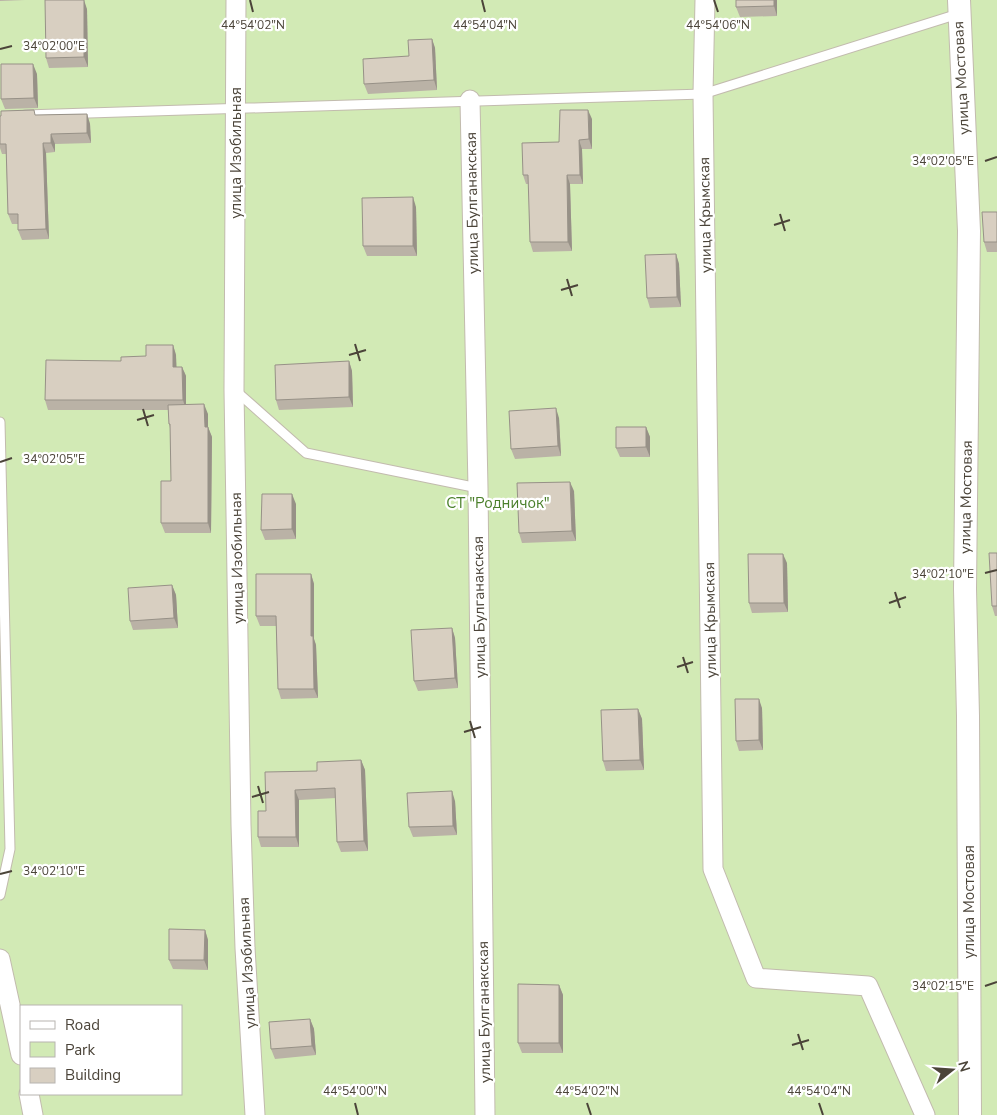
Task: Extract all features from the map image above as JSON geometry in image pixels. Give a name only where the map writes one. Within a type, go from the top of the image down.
[{"type":"street","name":"улица Изобильная","points":[[236,0],[234,390],[240,825],[245,948],[256,1115]]},
{"type":"street","name":"улица Крымская","points":[[705,0],[703,94],[713,869],[756,978],[868,986],[925,1115]]},
{"type":"street","name":"улица Мостовая","points":[[958,7],[969,231],[965,589],[968,716],[970,1115]]},
{"type":"street","name":"улица Булганакская","points":[[470,100],[478,488],[485,1115]]},
{"type":"street","points":[[0,959],[20,1050]]},
{"type":"street","points":[[29,1095],[33,1115]]},
{"type":"lane","points":[[20,115],[703,94],[958,7]]},
{"type":"lane","points":[[234,390],[306,453],[478,488]]},
{"type":"lane","points":[[0,422],[10,850],[0,896]]},
{"type":"green space","name":"СТ \"Родничок\"","points":[[0,0],[997,0],[997,1115],[0,1115]]},
{"type":"building","points":[[45,0],[84,0],[84,57],[46,58]]},
{"type":"building","points":[[736,0],[774,0],[774,6],[736,7]]},
{"type":"building","points":[[432,39],[434,80],[364,84],[363,59],[409,56],[408,40]]},
{"type":"building","points":[[1,64],[33,64],[34,98],[1,99]]},
{"type":"building","points":[[34,110],[35,115],[87,114],[87,133],[51,134],[51,143],[43,143],[46,229],[18,230],[18,214],[8,214],[6,144],[0,144],[0,116],[1,111]]},
{"type":"building","points":[[560,110],[588,110],[589,139],[579,140],[580,175],[567,175],[568,242],[530,242],[528,175],[523,175],[522,143],[559,142]]},
{"type":"building","points":[[413,197],[413,246],[363,246],[362,198]]},
{"type":"building","points":[[982,212],[997,212],[997,242],[984,242]]},
{"type":"building","points":[[676,254],[677,297],[647,298],[645,255]]},
{"type":"building","points":[[146,345],[173,345],[173,367],[182,367],[183,400],[45,400],[46,360],[121,361],[121,357],[146,356]]},
{"type":"building","points":[[349,361],[349,397],[276,400],[275,365]]},
{"type":"building","points":[[204,404],[205,427],[208,427],[208,523],[161,523],[161,481],[171,481],[168,405]]},
{"type":"building","points":[[556,408],[558,446],[511,449],[509,411]]},
{"type":"building","points":[[616,427],[646,427],[646,447],[616,448]]},
{"type":"building","points":[[570,482],[572,531],[519,533],[517,483]]},
{"type":"building","points":[[262,494],[292,494],[292,529],[261,530]]},
{"type":"building","points":[[989,553],[997,553],[997,606],[992,606]]},
{"type":"building","points":[[748,554],[783,554],[784,603],[749,603]]},
{"type":"building","points":[[256,574],[311,574],[311,636],[313,636],[314,689],[278,689],[276,616],[256,616]]},
{"type":"building","points":[[172,585],[174,618],[130,621],[128,588]]},
{"type":"building","points":[[452,628],[455,678],[414,681],[411,630]]},
{"type":"building","points":[[735,699],[759,699],[759,740],[736,741]]},
{"type":"building","points":[[638,709],[640,760],[603,761],[601,710]]},
{"type":"building","points":[[361,760],[364,841],[337,842],[335,788],[295,790],[296,837],[258,837],[258,811],[266,811],[265,772],[317,771],[317,762]]},
{"type":"building","points":[[452,791],[453,826],[409,827],[407,793]]},
{"type":"building","points":[[169,929],[205,930],[204,960],[169,960]]},
{"type":"building","points":[[518,984],[559,985],[559,1043],[518,1043]]},
{"type":"building","points":[[310,1019],[312,1046],[271,1049],[269,1022]]}]
